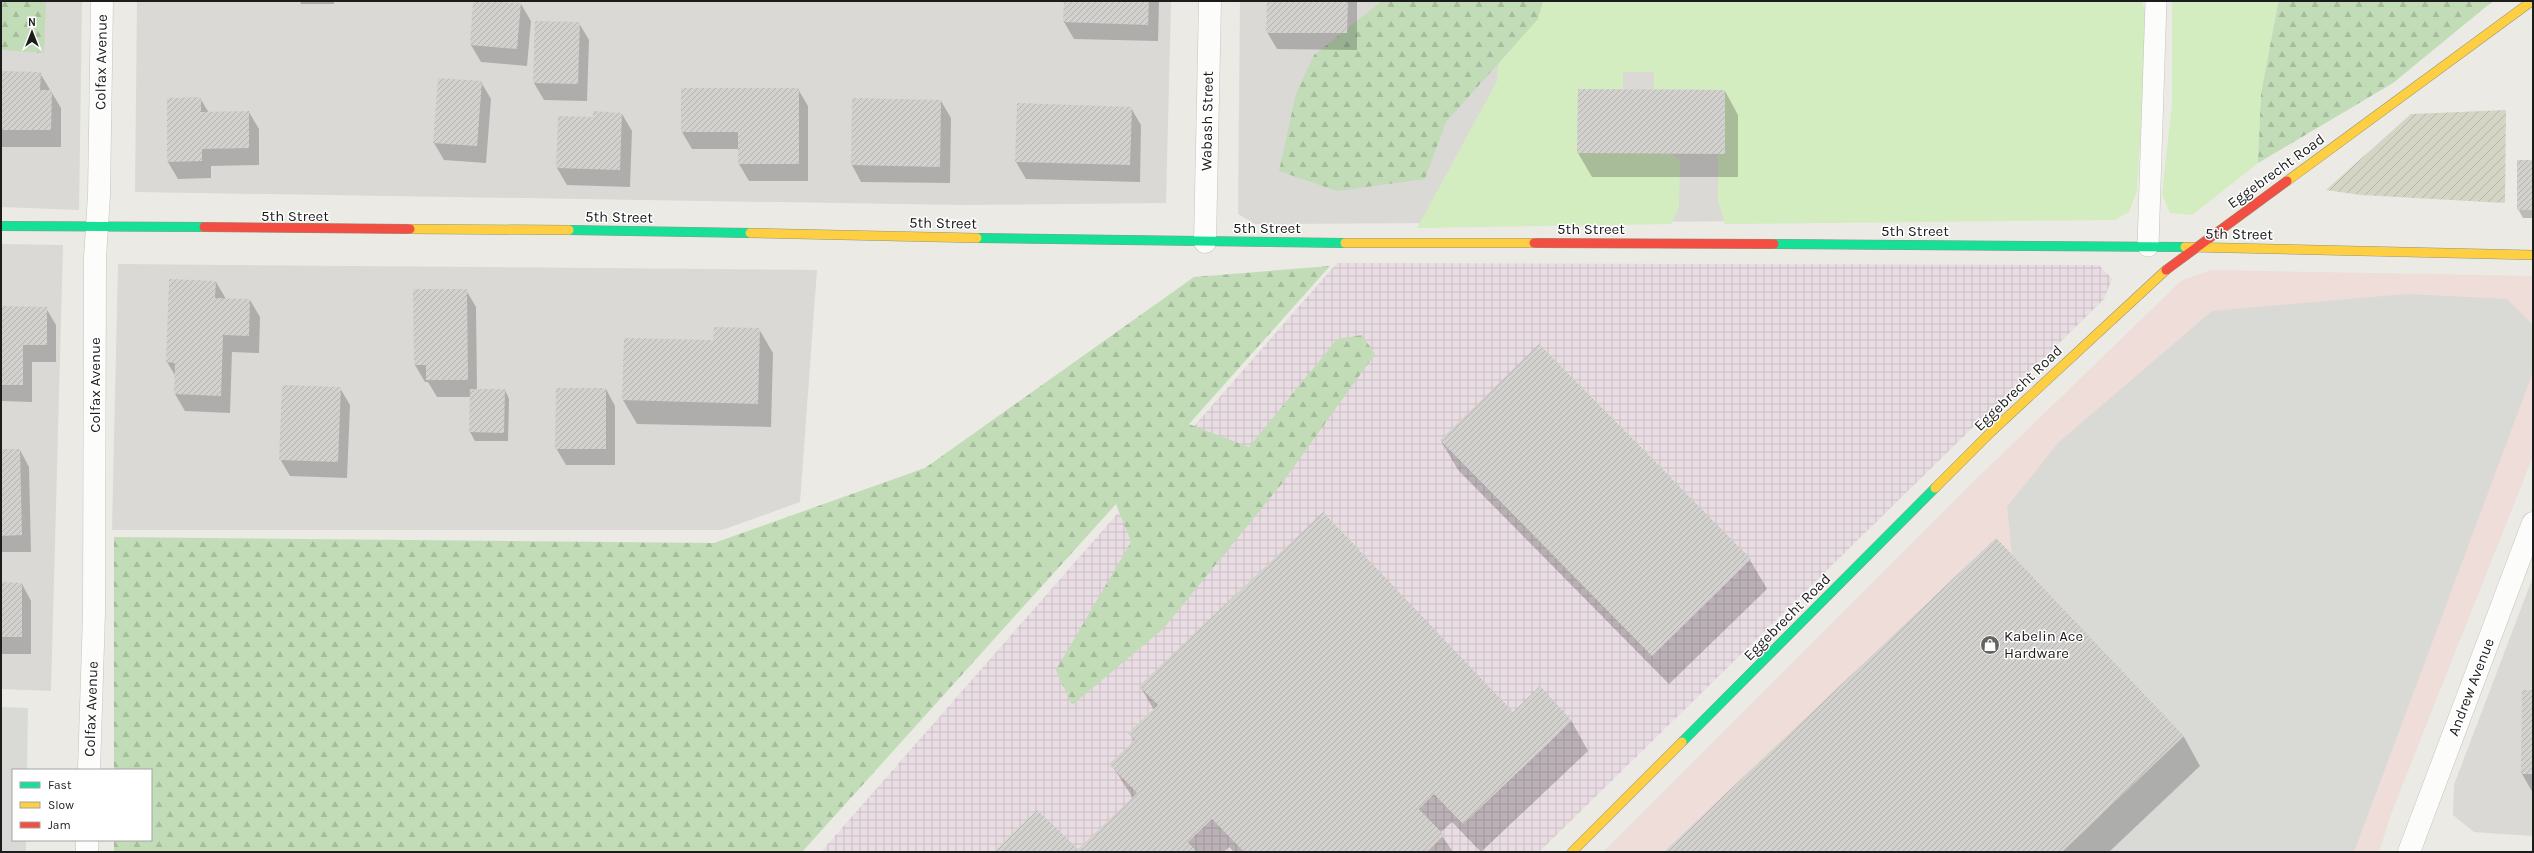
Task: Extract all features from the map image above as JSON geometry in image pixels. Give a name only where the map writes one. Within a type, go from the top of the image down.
[{"type":"street","name":"Colfax Avenue","points":[[89,769],[94,613],[97,228],[102,1]]},
{"type":"street","name":"Wabash Street","points":[[1205,242],[1210,1]]},
{"type":"street","name":"Eggebrecht Road","points":[[1572,852],[1991,432],[2156,277],[2532,1]]},
{"type":"street","name":"5th Street","points":[[1,226],[97,228],[578,230],[1205,242],[2197,246],[2533,255]]},
{"type":"street","name":"Andrew Avenue","points":[[2409,852],[2533,523]]},
{"type":"street","points":[[87,841],[87,852]]},
{"type":"lane","points":[[2148,246],[2156,1]]},
{"type":"shaded area","points":[[1,1],[82,1],[79,210],[1,207]]},
{"type":"shaded area","points":[[137,1],[1171,1],[1166,203],[963,205],[135,192]]},
{"type":"shaded area","points":[[1240,1],[1629,1],[1793,54],[1783,221],[1255,224],[1238,214]]},
{"type":"shaded area","points":[[2506,110],[2505,203],[2361,195],[2326,190],[2411,114]]},
{"type":"shaded area","points":[[1,244],[63,245],[51,691],[1,689]]},
{"type":"shaded area","points":[[1337,263],[2099,265],[2112,279],[2104,299],[1539,852],[821,852]]},
{"type":"shaded area","points":[[118,264],[817,270],[800,502],[722,530],[112,530]]},
{"type":"shaded area","points":[[2211,270],[2533,276],[2533,456],[2391,814],[2379,852],[1603,852],[1967,488],[2181,281]]},
{"type":"shaded area","points":[[2407,294],[2507,299],[2533,325],[2533,372],[2354,852],[2062,852],[2184,736],[2012,555],[2007,507],[2059,442],[2212,311]]},
{"type":"shaded area","points":[[2533,577],[2533,836],[2474,832],[2453,815],[2454,785]]},
{"type":"shaded area","points":[[1,707],[28,708],[27,769],[12,769],[12,841],[26,841],[26,852],[1,852]]},
{"type":"green space","points":[[1,1],[46,1],[44,53],[1,50]]},
{"type":"green space","points":[[1382,1],[1543,1],[1538,19],[1446,122],[1425,179],[1337,191],[1279,171],[1296,94],[1314,55]]},
{"type":"green space","points":[[1501,1],[2142,1],[2147,18],[2137,191],[2129,212],[2115,220],[1725,224],[1718,201],[1718,154],[1725,153],[1725,90],[1654,89],[1654,72],[1623,72],[1623,89],[1578,90],[1577,153],[1672,154],[1680,160],[1679,207],[1671,224],[1417,228],[1497,81]]},
{"type":"green space","points":[[2172,1],[2280,1],[2278,4],[2261,94],[2258,163],[2192,215],[2170,213],[2162,194],[2172,105]]},
{"type":"green space","points":[[2280,1],[2493,1],[2393,83],[2258,163],[2261,94],[2278,4]]},
{"type":"green space","points":[[1330,266],[1189,424],[1249,447],[1337,339],[1362,335],[1375,354],[1280,486],[1163,629],[1072,705],[1056,670],[1131,542],[1116,504],[802,852],[114,852],[114,841],[152,841],[152,769],[114,769],[114,537],[714,543],[925,468],[1194,277]]},
{"type":"building","points":[[473,1],[521,3],[517,49],[470,45]]},
{"type":"building","points":[[1064,1],[1149,1],[1148,25],[1063,22]]},
{"type":"building","points":[[1267,1],[1348,1],[1347,33],[1266,33]]},
{"type":"building","points":[[535,21],[580,22],[578,84],[533,83]]},
{"type":"building","points":[[1,71],[41,72],[40,90],[52,90],[51,130],[1,130]]},
{"type":"building","points":[[438,78],[482,81],[477,146],[433,143]]},
{"type":"building","points":[[681,88],[799,88],[799,164],[738,164],[738,132],[681,132]]},
{"type":"building","points":[[1578,89],[1725,90],[1725,154],[1577,153]]},
{"type":"building","points":[[201,97],[201,112],[249,111],[249,148],[202,149],[202,161],[167,162],[167,98]]},
{"type":"building","points":[[852,98],[941,100],[940,167],[851,165]]},
{"type":"building","points":[[1017,103],[1132,107],[1130,165],[1015,162]]},
{"type":"building","points":[[593,111],[622,113],[620,170],[556,168],[558,116],[593,117]]},
{"type":"building","points":[[2517,160],[2533,160],[2533,210],[2517,210]]},
{"type":"building","points":[[169,279],[216,281],[215,298],[250,299],[249,336],[223,335],[221,396],[174,394],[175,363],[166,362]]},
{"type":"building","points":[[413,289],[467,289],[468,380],[426,380],[426,365],[414,365]]},
{"type":"building","points":[[1,306],[47,307],[47,345],[23,345],[23,385],[1,385]]},
{"type":"building","points":[[714,327],[760,328],[758,404],[622,400],[624,338],[713,340]]},
{"type":"building","points":[[1539,344],[1751,559],[1652,656],[1440,440]]},
{"type":"building","points":[[282,385],[341,387],[338,462],[279,460]]},
{"type":"building","points":[[556,388],[606,388],[606,449],[555,449]]},
{"type":"building","points":[[470,389],[505,389],[504,433],[469,432]]},
{"type":"building","points":[[1,449],[20,449],[22,535],[1,536]]},
{"type":"building","points":[[1323,512],[1513,712],[1540,686],[1572,721],[1463,824],[1434,794],[1419,809],[1444,835],[1427,852],[1244,852],[1212,819],[1188,842],[1197,852],[994,852],[1037,810],[1078,849],[1137,793],[1109,764],[1135,740],[1128,733],[1158,705],[1139,686]]},
{"type":"building","name":"Kabelin Ace Hardware","points":[[1996,538],[2184,736],[2062,852],[1664,852]]},
{"type":"building","points":[[1,582],[22,583],[22,637],[1,637]]},
{"type":"building","points":[[2522,690],[2533,690],[2533,774],[2521,774]]},
{"type":"traffic: fast","points":[[1,226],[204,227]]},
{"type":"traffic: fast","points":[[569,230],[750,233]]},
{"type":"traffic: fast","points":[[977,238],[1345,243]]},
{"type":"traffic: fast","points":[[1774,244],[2185,247]]},
{"type":"traffic: fast","points":[[1682,742],[1935,488]]},
{"type":"traffic: slow","points":[[2287,181],[2532,1]]},
{"type":"traffic: slow","points":[[410,229],[569,230]]},
{"type":"traffic: slow","points":[[750,233],[977,238]]},
{"type":"traffic: slow","points":[[1345,243],[1534,243]]},
{"type":"traffic: slow","points":[[2185,247],[2533,255]]},
{"type":"traffic: slow","points":[[1935,488],[1991,432],[2166,270]]},
{"type":"traffic: slow","points":[[1572,852],[1682,742]]},
{"type":"traffic: jam","points":[[2166,270],[2287,181]]},
{"type":"traffic: jam","points":[[204,227],[410,229]]},
{"type":"traffic: jam","points":[[1534,243],[1774,244]]},
{"type":"place","name":"Kabelin Ace Hardware","points":[[1990,645]]}]
